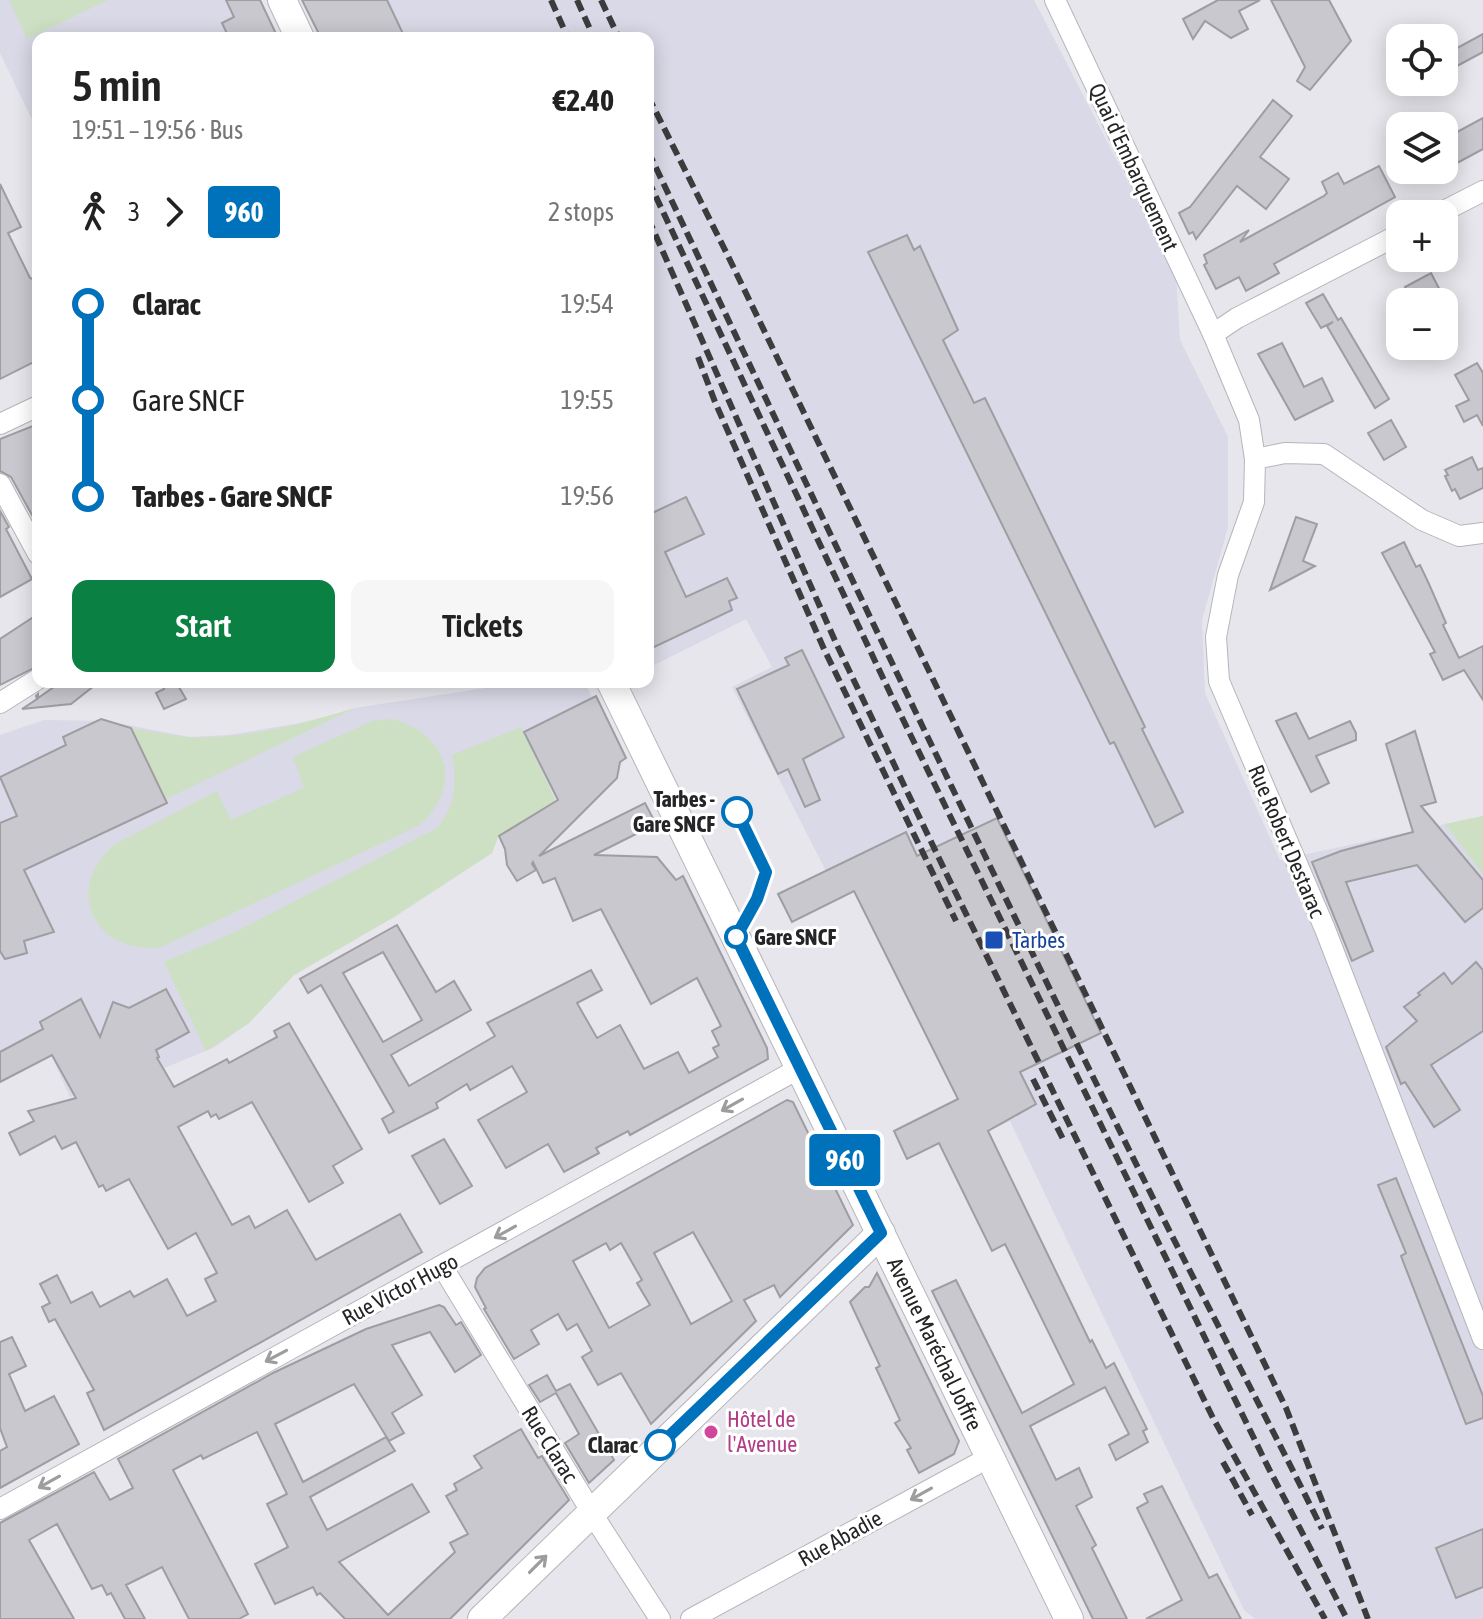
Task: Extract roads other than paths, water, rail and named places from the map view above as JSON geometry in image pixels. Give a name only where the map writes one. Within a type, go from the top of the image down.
[{"type":"main road","points":[[282,0],[297,32]]},
{"type":"main road","name":"Avenue Maréchal Joffre","points":[[614,688],[1069,1619]]},
{"type":"main road","points":[[482,1619],[881,1233]]},
{"type":"street","name":"Quai d'Embarquement","points":[[1055,0],[1213,334]]},
{"type":"street","points":[[1458,204],[1483,191]]},
{"type":"street","points":[[1213,334],[1237,318],[1386,241]]},
{"type":"street","name":"Rue Robert Destarac","points":[[1213,334],[1249,420],[1255,459],[1254,502],[1228,575],[1216,637],[1219,681],[1325,929],[1483,1339]]},
{"type":"street","points":[[0,424],[32,409]]},
{"type":"street","points":[[1255,459],[1285,453],[1324,454],[1422,520],[1459,536],[1483,533]]},
{"type":"street","points":[[0,484],[32,543]]},
{"type":"street","points":[[0,703],[32,683]]},
{"type":"street","name":"Rue Victor Hugo","points":[[0,1509],[800,1068]]},
{"type":"street","name":"Rue Clarac","points":[[442,1266],[591,1512],[660,1619]]},
{"type":"street","name":"Rue Abadie","points":[[691,1619],[990,1457]]},
{"type":"railway","points":[[551,0],[565,32]]},
{"type":"railway","points":[[577,0],[591,32]]},
{"type":"railway","points":[[601,0],[616,32]]},
{"type":"railway","points":[[654,108],[1286,1408],[1368,1619]]},
{"type":"railway","points":[[654,164],[1028,944],[1322,1529]]},
{"type":"railway","points":[[654,193],[892,697],[1267,1465],[1347,1619]]},
{"type":"railway","points":[[654,232],[836,643],[947,875],[1213,1418],[1325,1619]]},
{"type":"railway","points":[[698,357],[824,649],[956,921]]},
{"type":"railway","points":[[1033,1079],[1065,1143]]},
{"type":"railway","points":[[1223,1462],[1252,1515]]},
{"type":"place","name":"Tarbes - Gare SNCF","points":[[737,812]]},
{"type":"place","name":"Gare SNCF","points":[[736,937]]},
{"type":"place","name":"Tarbes","points":[[994,940]]},
{"type":"place","name":"Hôtel de l'Avenue","points":[[711,1432]]},
{"type":"place","name":"Clarac","points":[[660,1445]]}]
